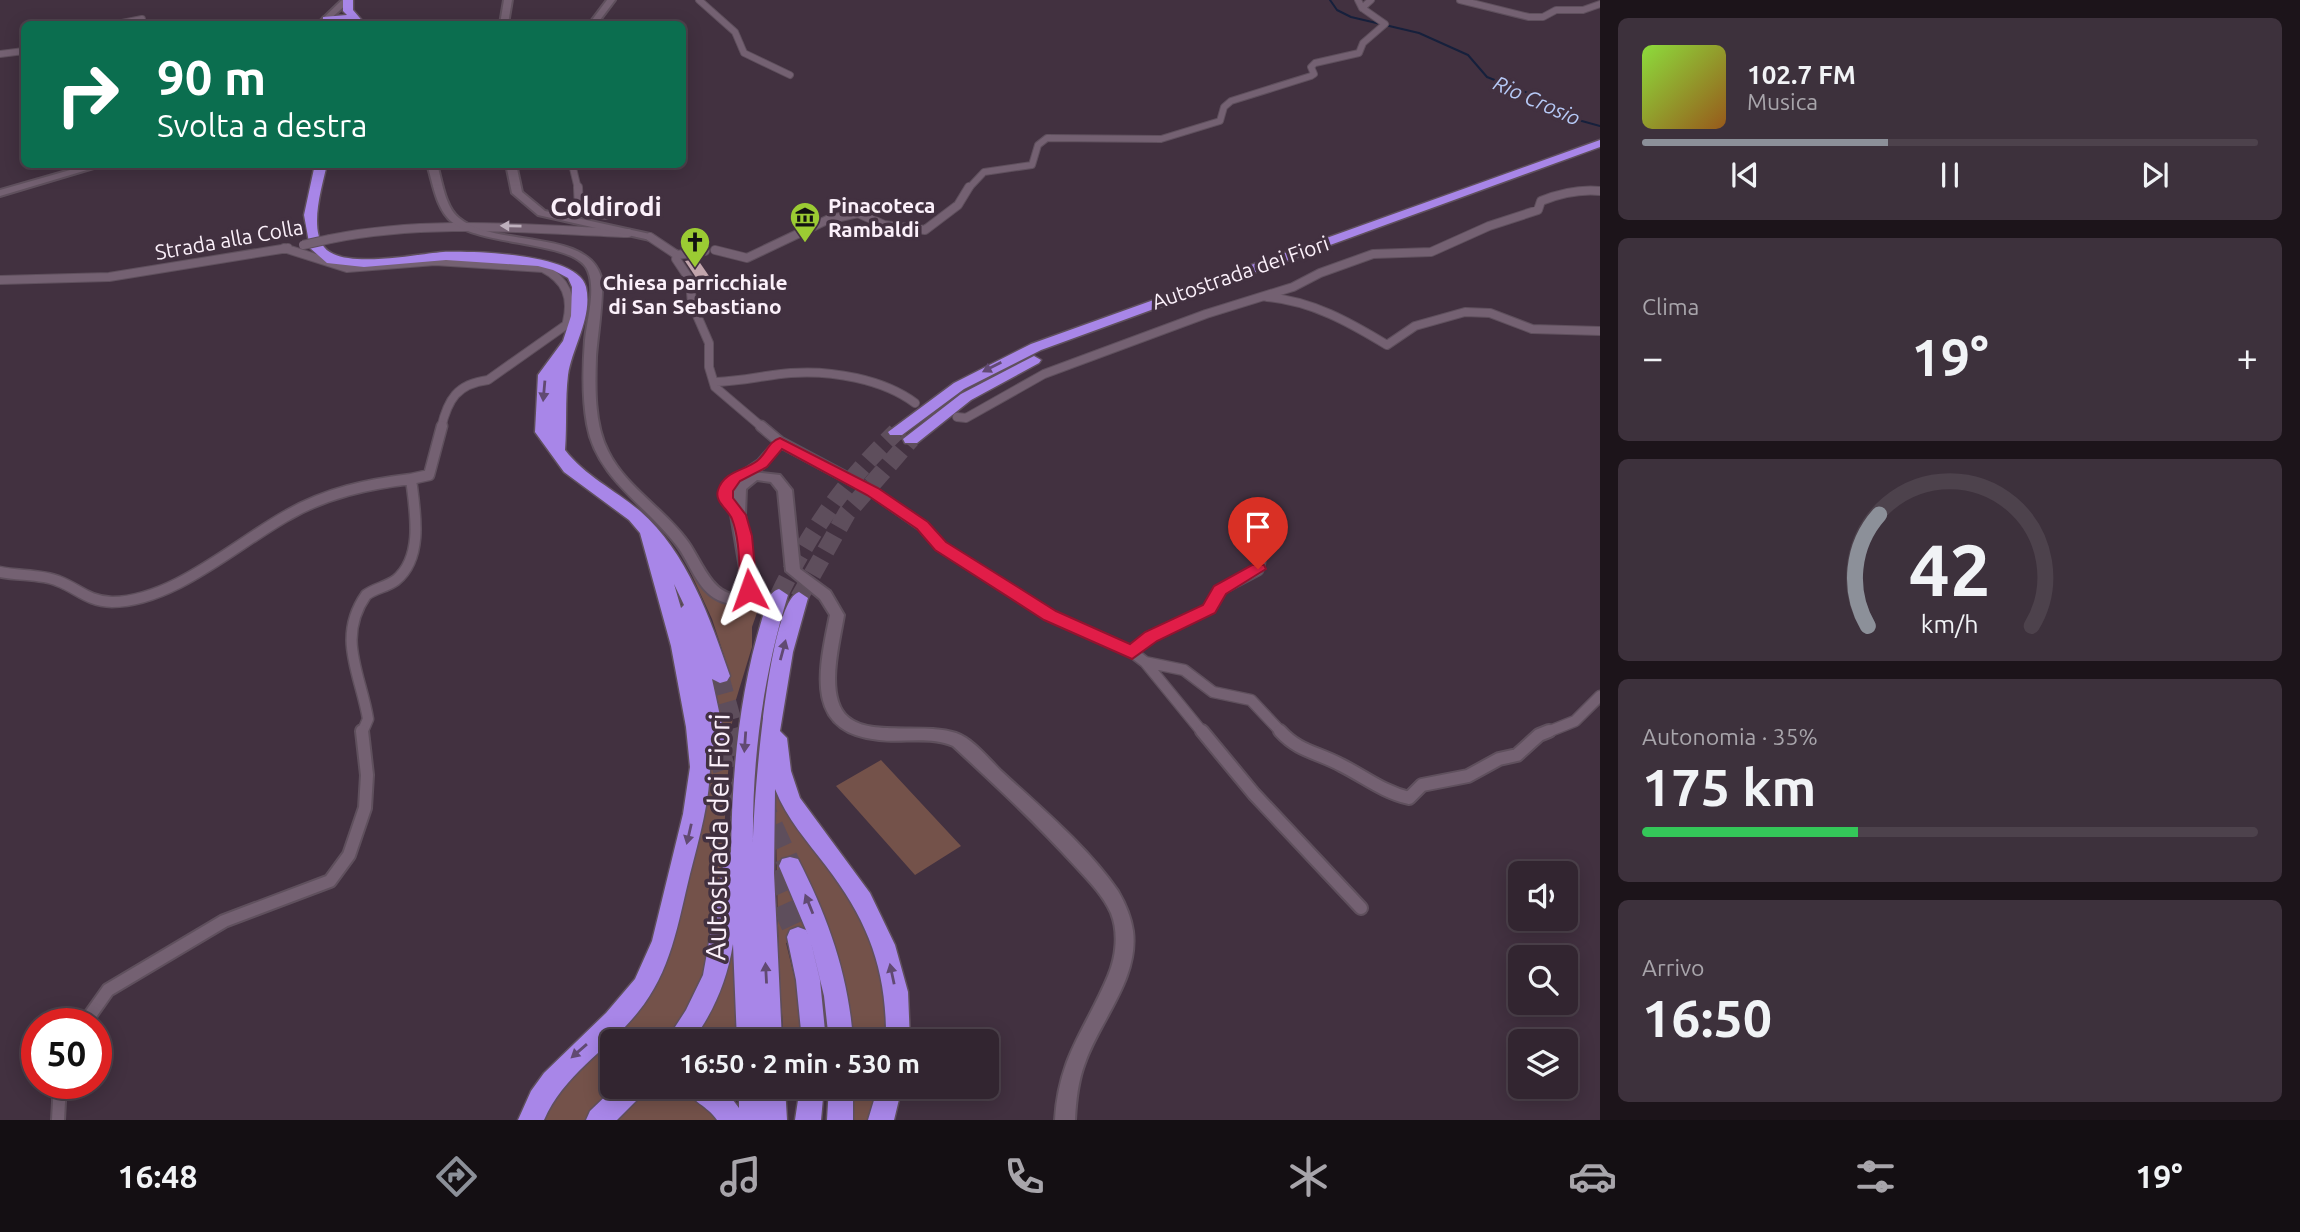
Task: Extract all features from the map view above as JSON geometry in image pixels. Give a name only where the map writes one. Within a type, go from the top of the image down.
[{"type":"highway","points":[[343,21],[347,0]]},
{"type":"highway","name":"Autostrada dei Fiori","points":[[896,432],[959,386],[1036,347],[1600,143]]},
{"type":"highway","name":"Autostrada dei Fiori","points":[[911,439],[973,393],[1062,347],[1600,151]]},
{"type":"highway","points":[[320,168],[310,215],[317,248],[325,256],[351,263],[446,257],[548,264],[566,271],[579,287],[578,316],[571,326],[561,374],[557,449],[570,468],[647,528],[680,577],[703,625],[720,676]]},
{"type":"highway","points":[[531,1120],[556,1075],[612,1024],[643,987],[662,947],[691,826],[697,795],[699,747],[677,622],[647,528]]},
{"type":"highway","points":[[680,577],[717,748]]},
{"type":"highway","name":"Autostrada dei Fiori","points":[[749,1029],[743,833],[748,711],[762,645],[789,596],[772,703],[763,831],[770,1029]]},
{"type":"highway","points":[[772,703],[779,764],[790,800],[807,828],[860,894],[885,946],[897,1000],[898,1029]]},
{"type":"highway","points":[[689,1029],[716,977],[725,935],[730,884],[743,833]]},
{"type":"highway","points":[[790,866],[812,910],[825,950],[839,1029]]},
{"type":"highway","points":[[797,937],[808,980],[813,1029]]},
{"type":"highway","points":[[599,1120],[622,1099]]},
{"type":"highway","points":[[716,1099],[732,1120]]},
{"type":"highway","points":[[751,1099],[752,1120]]},
{"type":"highway","points":[[773,1099],[774,1120]]},
{"type":"highway","points":[[808,1120],[811,1099]]},
{"type":"highway","points":[[840,1120],[841,1099]]},
{"type":"highway","points":[[881,1120],[887,1099]]},
{"type":"main road","points":[[343,21],[347,0]]},
{"type":"main road","points":[[504,21],[508,0]]},
{"type":"main road","points":[[595,21],[611,0]]},
{"type":"main road","points":[[0,193],[89,168]]},
{"type":"main road","points":[[433,168],[449,213],[464,226],[481,234],[557,248],[586,258],[596,270],[592,313],[592,401],[594,429],[603,456],[665,521],[718,594],[728,598],[741,597],[750,586],[738,515],[739,487],[747,479],[768,476],[783,485],[793,571],[824,593],[834,605],[837,615],[825,678],[827,696],[844,722],[859,730],[878,734],[919,731],[942,733],[959,741],[1084,866],[1119,910],[1126,937],[1124,956],[1115,981],[1070,1068],[1065,1120]]},
{"type":"main road","points":[[512,168],[517,193],[528,204],[552,216],[595,223],[650,237]]},
{"type":"street","points":[[699,0],[735,32],[744,53],[790,75]]},
{"type":"street","points":[[715,250],[748,257],[827,220],[859,213],[884,225],[925,230],[958,205],[971,184],[984,172],[1032,165],[1038,145],[1047,138],[1153,140],[1215,123],[1231,101],[1311,76],[1314,74],[1311,67],[1315,63],[1359,52],[1363,43],[1384,25],[1362,8],[1358,0]]},
{"type":"street","points":[[1362,8],[1371,0]]},
{"type":"street","points":[[1460,0],[1485,10],[1541,17],[1557,10],[1590,10],[1600,4]]},
{"type":"street","points":[[132,21],[142,19]]},
{"type":"street","points":[[0,54],[21,51]]},
{"type":"street","points":[[573,168],[578,185],[579,210],[606,215],[595,223]]},
{"type":"street","points":[[957,417],[966,418],[1044,374],[1259,296],[1293,287],[1320,273],[1373,254],[1431,252],[1489,226],[1531,214],[1538,210],[1541,201],[1556,194],[1574,190],[1600,191]]},
{"type":"street","name":"Strada alla Colla","points":[[0,280],[48,280],[146,271],[392,230],[527,226],[628,233]]},
{"type":"street","points":[[650,237],[677,255],[705,251]]},
{"type":"street","points":[[0,572],[57,580],[72,594],[89,600],[116,600],[156,594],[290,513],[329,496],[353,488],[429,475],[444,409],[457,391],[474,381],[488,380],[571,326],[572,305],[567,287],[558,275],[543,268],[435,261],[347,268],[284,248]]},
{"type":"street","points":[[677,255],[676,259],[690,280],[692,304],[709,343],[709,367],[719,392],[780,442],[872,491],[922,526],[940,546],[1050,616],[1132,652],[1145,662],[1254,794],[1362,908]]},
{"type":"street","points":[[1259,296],[1290,299],[1342,318],[1387,345],[1429,320],[1465,312],[1490,313],[1532,329],[1600,331]]},
{"type":"street","points":[[716,382],[746,381],[792,373],[858,378],[876,382],[915,403]]},
{"type":"street","points":[[738,515],[726,499],[729,484],[734,478],[756,469],[780,442]]},
{"type":"street","points":[[95,1008],[108,990],[224,921],[330,881],[341,870],[360,833],[366,795],[365,757],[359,747],[361,731],[368,719],[351,660],[358,612],[364,596],[375,588],[395,582],[408,562],[418,524],[411,479]]},
{"type":"street","points":[[1132,652],[1151,637],[1209,609],[1220,590],[1258,569],[1260,562]]},
{"type":"street","points":[[1145,662],[1184,670],[1213,692],[1251,699],[1294,746],[1340,764],[1388,793],[1409,798],[1422,785],[1468,776],[1499,759],[1517,755],[1539,735],[1575,721],[1600,696]]},
{"type":"street","points":[[58,1120],[59,1099]]},
{"type":"shaded area","points":[[679,547],[718,601],[741,603],[755,593],[754,602],[760,604],[752,627],[752,647],[735,703],[731,730],[717,933],[706,976],[679,1029],[617,1029],[642,1004],[707,749],[726,745],[712,680],[731,677],[712,619]]},
{"type":"shaded area","points":[[881,760],[961,846],[915,875],[836,786]]},
{"type":"shaded area","points":[[775,787],[828,859],[863,915],[880,960],[886,988],[890,1029],[848,1029],[804,911],[831,1029],[823,1029],[807,938],[786,943],[799,996],[801,1029],[783,1029],[779,972]]},
{"type":"shaded area","points":[[733,943],[738,1029],[697,1029]]},
{"type":"shaded area","points":[[600,1046],[600,1099],[607,1099],[588,1120],[539,1120],[549,1096]]},
{"type":"shaded area","points":[[642,1099],[695,1099],[722,1120],[616,1120],[635,1102]]},
{"type":"shaded area","points":[[849,1099],[878,1099],[871,1120],[848,1120]]},
{"type":"building","name":"Chiesa parricchiale di San Sebastiano","points":[[697,259],[709,276],[697,279],[685,261]]},
{"type":"waterway","name":"Rio Crosio","points":[[1330,0],[1337,10],[1351,17],[1419,33],[1468,55],[1487,77],[1538,97],[1571,118],[1600,126]]},
{"type":"tunnel","points":[[779,595],[830,508],[861,469],[896,432]]},
{"type":"tunnel","points":[[799,598],[847,513],[911,439]]},
{"type":"tunnel","points":[[720,676],[736,733]]},
{"type":"tunnel","points":[[736,731],[758,797],[790,866]]},
{"type":"tunnel","points":[[717,748],[734,797],[798,937]]},
{"type":"place","name":"Pinacoteca Rambaldi","points":[[805,244]]},
{"type":"place","name":"Chiesa parricchiale di San Sebastiano","points":[[695,269]]},
{"type":"district","name":"Coldirodi","points":[[606,206]]},
{"type":"route","points":[[749,590],[744,536],[738,515],[726,499],[726,490],[734,478],[762,464],[780,442],[872,491],[922,526],[940,546],[1007,586],[1050,616],[1132,652],[1151,637],[1209,609],[1220,590],[1258,569]]}]
